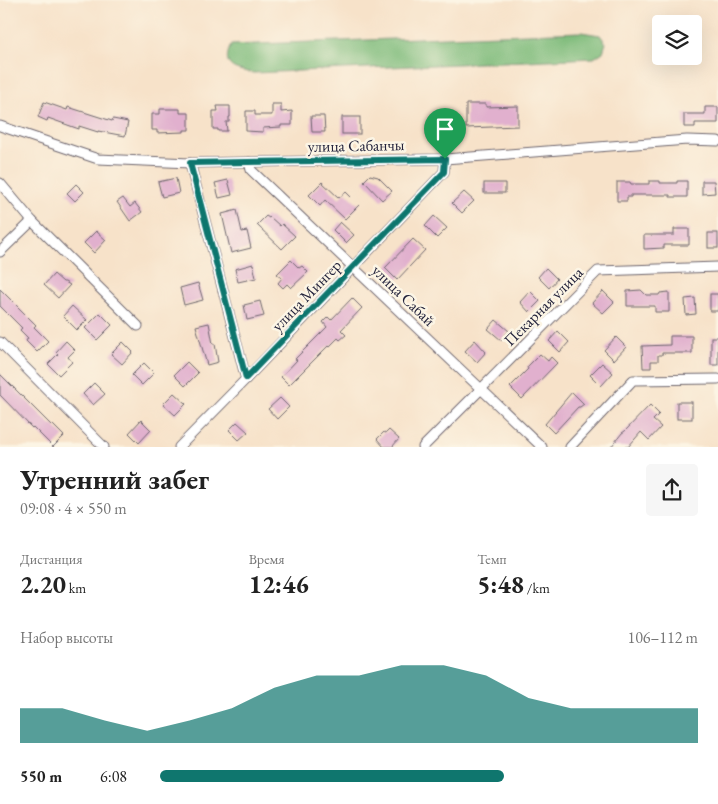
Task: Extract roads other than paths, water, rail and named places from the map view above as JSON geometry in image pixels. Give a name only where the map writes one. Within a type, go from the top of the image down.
[{"type":"street","name":"улица Сабанчы","points":[[0,126],[98,159],[190,163],[445,159],[687,140],[718,141]]},
{"type":"street","name":"улица Мингер","points":[[179,446],[444,172],[445,159]]},
{"type":"street","name":"улица Сабай","points":[[249,162],[252,170],[542,446]]},
{"type":"street","points":[[190,163],[246,378]]},
{"type":"street","points":[[0,184],[32,221],[138,326]]},
{"type":"street","points":[[0,252],[32,221]]},
{"type":"street","name":"Пекарная улица","points":[[424,446],[482,390],[598,271],[718,267]]},
{"type":"street","points":[[0,342],[104,446]]},
{"type":"street","points":[[570,446],[634,380],[718,379]]}]
